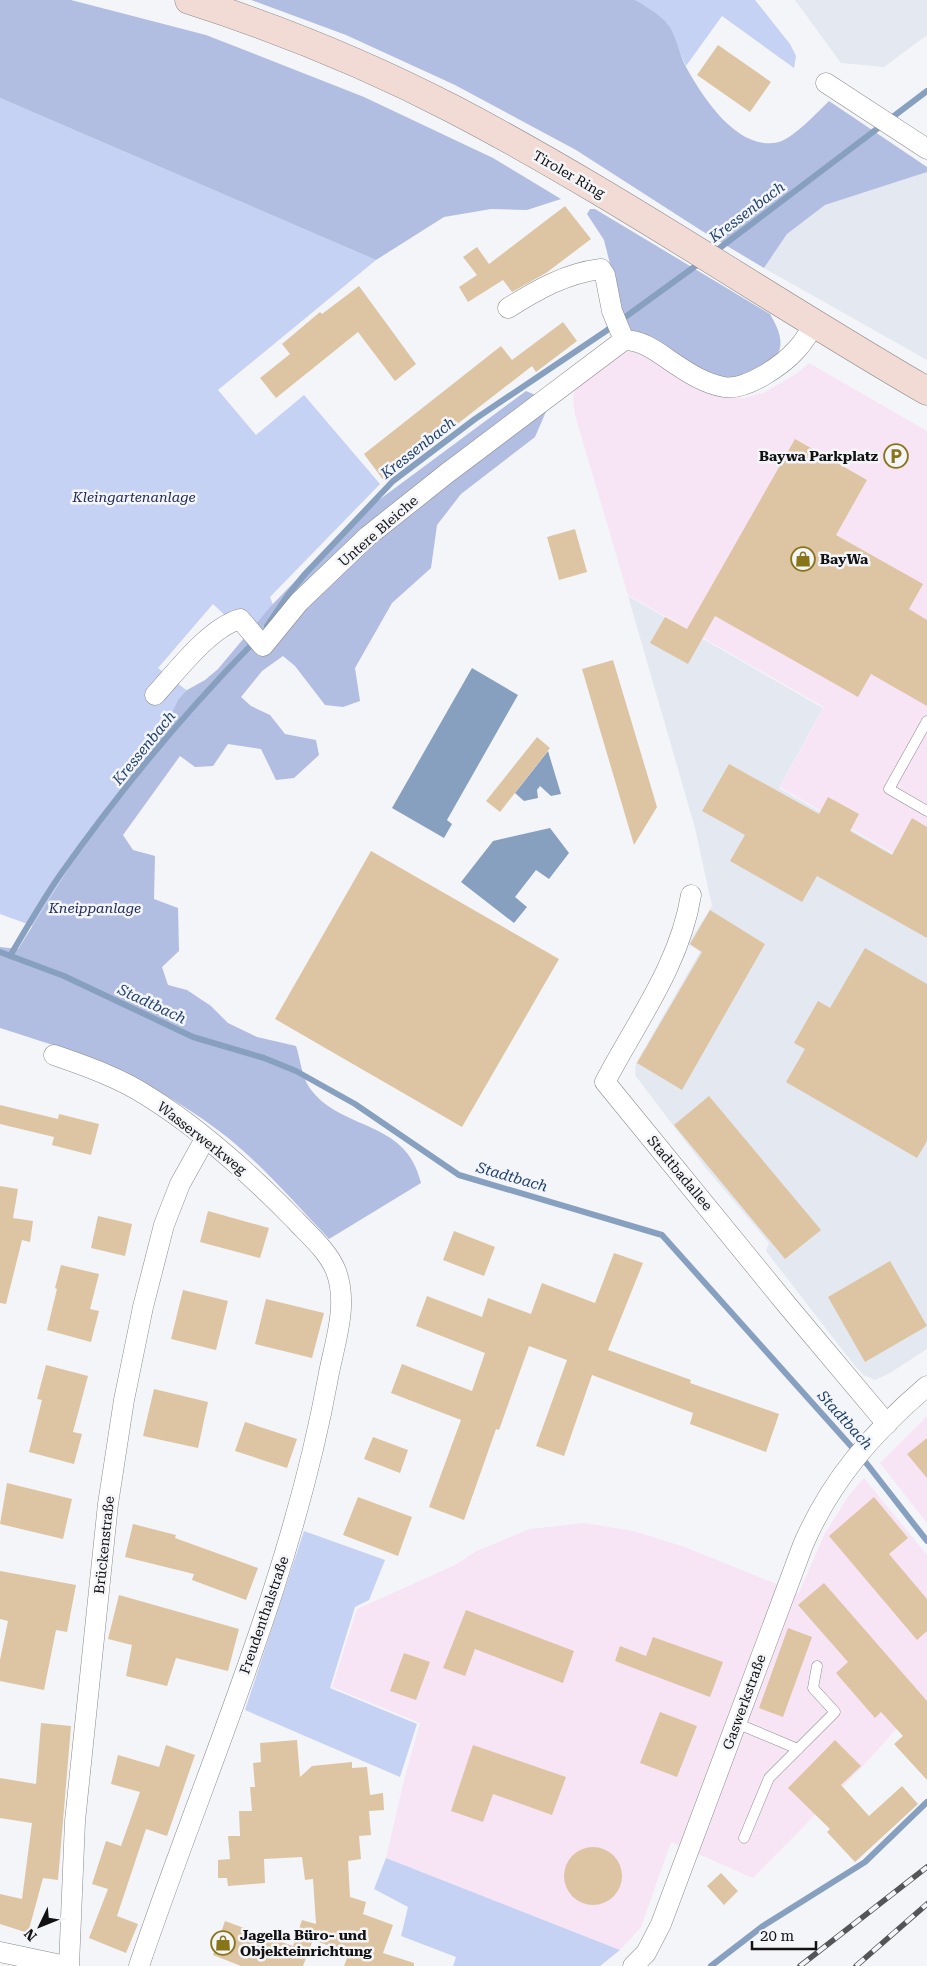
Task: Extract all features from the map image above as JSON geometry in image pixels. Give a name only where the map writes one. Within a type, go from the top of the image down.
[{"type":"main road","name":"Tiroler Ring","points":[[189,0],[262,23],[359,64],[452,108],[544,158],[927,391]]},
{"type":"street","points":[[826,83],[927,149]]},
{"type":"street","points":[[508,308],[538,289],[566,276],[601,269],[605,275],[619,329],[686,371],[706,381],[726,387],[749,382],[772,370],[799,348],[815,324]]},
{"type":"street","name":"Untere Bleiche","points":[[155,695],[208,638],[223,626],[240,619],[264,646],[299,602],[368,536],[446,474],[619,329]]},
{"type":"street","name":"Stadtbadallee","points":[[691,895],[688,911],[670,965],[605,1082],[886,1424]]},
{"type":"street","name":"Wasserwerkweg","points":[[54,1055],[86,1066],[147,1095],[205,1139],[274,1199],[327,1255]]},
{"type":"street","name":"Brückenstraße","points":[[68,1966],[75,1821],[108,1504],[124,1400],[143,1307],[164,1224],[180,1184],[205,1139]]},
{"type":"street","name":"Freudenthalstraße","points":[[139,1966],[231,1714],[305,1486],[321,1418],[341,1315],[340,1287],[336,1270],[327,1255]]},
{"type":"street","name":"Gaswerkstraße","points":[[633,1966],[646,1953],[662,1924],[803,1545],[820,1507],[849,1465],[868,1443],[927,1386]]},
{"type":"street","points":[[0,1952],[68,1966]]},
{"type":"lane","points":[[927,721],[889,789],[927,811]]},
{"type":"lane","points":[[744,1838],[769,1778],[835,1712],[813,1688],[817,1666]]},
{"type":"lane","points":[[736,1723],[798,1749]]},
{"type":"shaded area","points":[[795,0],[927,0],[927,35],[884,67],[841,63]]},
{"type":"shaded area","points":[[927,172],[927,360],[764,268],[787,234],[825,205]]},
{"type":"shaded area","name":"BayWa","points":[[632,349],[732,397],[744,398],[763,393],[796,374],[809,363],[927,431],[927,873],[780,787],[824,707],[628,595],[575,415],[573,399],[575,389],[621,353]]},
{"type":"shaded area","points":[[628,596],[823,708],[779,788],[927,874],[927,1349],[890,1373],[875,1380],[864,1375],[855,1366],[766,1251],[769,1243],[704,1166],[635,1075],[636,1063],[700,952],[688,944],[712,906],[695,828]]},
{"type":"shaded area","points":[[472,668],[518,695],[447,820],[452,824],[444,838],[392,808]]},
{"type":"shaded area","points":[[548,751],[561,794],[551,796],[540,786],[537,790],[538,798],[524,801],[515,793]]},
{"type":"shaded area","points":[[550,828],[569,853],[549,879],[536,870],[515,897],[527,907],[514,923],[461,882],[493,841]]},
{"type":"shaded area","points":[[927,1416],[927,1523],[880,1463]]},
{"type":"shaded area","points":[[864,1478],[927,1555],[927,1703],[899,1726],[862,1767],[753,1878],[671,1842],[641,1927],[620,1950],[386,1858],[405,1776],[420,1723],[332,1687],[357,1609],[455,1565],[475,1552],[529,1529],[584,1523],[633,1531],[682,1546],[799,1593],[825,1533],[848,1497]]},
{"type":"green space","points":[[0,0],[71,0],[206,35],[364,97],[493,158],[561,199],[527,210],[491,209],[444,217],[376,260],[0,98]]},
{"type":"green space","points":[[251,0],[635,0],[666,22],[686,67],[702,93],[723,120],[749,139],[764,143],[785,140],[829,101],[927,167],[927,172],[825,205],[787,234],[764,268],[702,231],[576,150],[455,85],[346,35]]},
{"type":"green space","points":[[635,0],[755,0],[790,44],[796,56],[794,68],[722,16],[686,66],[667,23]]},
{"type":"green space","name":"Kleingartenanlage","points":[[0,98],[376,260],[218,390],[256,435],[304,395],[380,484],[270,597],[277,616],[248,637],[213,604],[158,668],[198,699],[33,926],[0,914]]},
{"type":"green space","points":[[590,209],[595,209],[770,314],[780,338],[779,351],[776,356],[748,373],[724,379],[689,366],[626,328],[604,240],[587,214]]},
{"type":"green space","name":"Kneippanlage","points":[[526,391],[540,397],[548,407],[535,437],[461,494],[437,525],[431,568],[392,603],[355,668],[360,701],[343,707],[325,705],[295,666],[283,656],[262,671],[241,697],[251,706],[270,715],[285,734],[316,740],[319,755],[294,778],[276,780],[261,749],[228,744],[213,766],[195,767],[180,756],[123,835],[133,850],[155,856],[154,899],[178,908],[179,951],[162,967],[168,985],[187,990],[211,1006],[228,1023],[257,1037],[296,1046],[307,1083],[322,1101],[337,1112],[387,1136],[402,1147],[413,1162],[421,1183],[329,1239],[280,1186],[241,1149],[211,1125],[176,1102],[139,1080],[102,1062],[0,1028],[0,947],[18,949],[96,825],[160,739],[178,700],[187,690],[205,680],[218,669],[271,606],[360,514]]},
{"type":"green space","points":[[304,1531],[385,1560],[369,1600],[355,1607],[330,1688],[417,1724],[400,1777],[245,1710]]},
{"type":"green space","points":[[386,1858],[620,1950],[600,1966],[453,1966],[456,1957],[401,1936],[408,1907],[374,1889]]},
{"type":"building","points":[[718,45],[771,82],[750,112],[697,75]]},
{"type":"building","points":[[565,206],[591,239],[546,273],[512,292],[503,280],[468,302],[459,287],[477,275],[463,257],[477,247],[489,264]]},
{"type":"building","points":[[359,286],[416,364],[395,381],[358,332],[276,398],[260,378],[290,354],[282,344],[320,312],[322,314]]},
{"type":"building","points":[[563,322],[577,341],[536,372],[532,366],[384,481],[364,454],[501,346],[512,360]]},
{"type":"building","name":"BayWa","points":[[795,439],[867,480],[836,535],[923,584],[909,609],[927,620],[927,706],[871,674],[858,697],[715,616],[688,664],[650,643],[665,617],[687,629]]},
{"type":"building","points":[[575,529],[587,572],[559,580],[547,537]]},
{"type":"building","points":[[613,660],[657,807],[634,845],[582,669]]},
{"type":"building","points":[[537,737],[550,748],[500,812],[486,801]]},
{"type":"building","points":[[729,764],[819,814],[828,797],[859,814],[850,831],[892,855],[912,818],[927,827],[927,938],[817,876],[802,902],[730,861],[745,835],[702,811]]},
{"type":"building","points":[[371,851],[559,959],[462,1127],[275,1019]]},
{"type":"building","points":[[710,910],[765,944],[682,1090],[637,1063],[702,952],[690,944]]},
{"type":"building","points":[[865,948],[927,984],[927,1141],[917,1158],[786,1082],[805,1049],[794,1043],[818,1001],[830,1008]]},
{"type":"building","points":[[709,1096],[821,1230],[785,1259],[674,1125]]},
{"type":"building","points":[[0,1105],[58,1119],[59,1114],[99,1124],[91,1155],[52,1145],[54,1137],[0,1124]]},
{"type":"building","points":[[0,1186],[18,1189],[13,1218],[33,1221],[30,1242],[22,1240],[6,1304],[0,1303]]},
{"type":"building","points":[[208,1211],[269,1228],[260,1258],[200,1242]]},
{"type":"building","points":[[98,1216],[132,1224],[125,1256],[91,1248]]},
{"type":"building","points":[[454,1231],[495,1247],[484,1276],[443,1260]]},
{"type":"building","points":[[614,1253],[643,1263],[608,1350],[691,1380],[690,1383],[779,1414],[766,1452],[690,1424],[693,1413],[592,1375],[564,1456],[536,1446],[567,1360],[529,1346],[499,1430],[496,1429],[464,1520],[429,1507],[461,1420],[391,1393],[402,1364],[472,1391],[485,1353],[416,1326],[427,1296],[482,1317],[488,1298],[531,1314],[542,1283],[595,1303]]},
{"type":"building","points":[[890,1261],[927,1326],[865,1362],[828,1297]]},
{"type":"building","points":[[61,1265],[99,1274],[90,1309],[99,1311],[91,1342],[47,1330]]},
{"type":"building","points":[[183,1290],[228,1301],[216,1350],[171,1339]]},
{"type":"building","points":[[266,1299],[324,1313],[312,1358],[255,1344]]},
{"type":"building","points":[[46,1365],[88,1376],[73,1432],[82,1434],[74,1464],[29,1452],[42,1400],[37,1399]]},
{"type":"building","points":[[154,1389],[208,1402],[198,1448],[143,1436]]},
{"type":"building","points":[[245,1422],[297,1439],[287,1468],[235,1451]]},
{"type":"building","points":[[373,1437],[408,1450],[400,1473],[364,1459]]},
{"type":"building","points":[[927,1438],[927,1478],[907,1454]]},
{"type":"building","points":[[7,1483],[72,1499],[63,1539],[0,1524]]},
{"type":"building","points":[[358,1497],[412,1517],[398,1556],[343,1535]]},
{"type":"building","points":[[874,1497],[908,1538],[889,1554],[927,1599],[927,1631],[917,1640],[829,1536]]},
{"type":"building","points":[[133,1524],[176,1535],[175,1538],[258,1568],[246,1600],[192,1580],[194,1574],[125,1557]]},
{"type":"building","points":[[0,1571],[76,1585],[67,1632],[56,1630],[44,1690],[0,1681],[0,1660],[8,1621],[0,1619]]},
{"type":"building","points":[[824,1583],[927,1701],[927,1780],[894,1744],[903,1736],[881,1712],[875,1718],[836,1673],[848,1662],[798,1605]]},
{"type":"building","points":[[119,1595],[239,1629],[228,1671],[176,1658],[167,1686],[126,1676],[132,1645],[108,1639]]},
{"type":"building","points":[[466,1610],[574,1651],[563,1683],[475,1649],[465,1676],[443,1668]]},
{"type":"building","points":[[788,1628],[812,1637],[783,1717],[759,1708]]},
{"type":"building","points":[[653,1637],[723,1662],[710,1697],[615,1661],[620,1646],[646,1656]]},
{"type":"building","points":[[404,1653],[430,1662],[416,1700],[390,1691]]},
{"type":"building","points":[[660,1712],[697,1726],[677,1777],[640,1763]]},
{"type":"building","points":[[41,1723],[71,1726],[58,1880],[43,1878],[28,1933],[0,1924],[0,1894],[22,1899],[32,1823],[0,1818],[0,1778],[36,1784]]},
{"type":"building","points":[[297,1740],[300,1777],[312,1766],[352,1762],[352,1768],[367,1767],[370,1795],[383,1793],[384,1810],[369,1811],[371,1835],[359,1836],[361,1859],[348,1861],[350,1897],[366,1902],[363,1914],[393,1925],[383,1953],[414,1963],[414,1966],[344,1966],[349,1953],[313,1940],[303,1966],[241,1966],[213,1955],[225,1921],[293,1946],[302,1920],[316,1924],[313,1879],[305,1880],[302,1857],[264,1859],[265,1883],[228,1886],[227,1878],[218,1878],[218,1860],[230,1859],[228,1836],[240,1836],[239,1811],[252,1811],[250,1787],[255,1787],[253,1763],[261,1762],[260,1743]]},
{"type":"building","points":[[835,1740],[861,1766],[841,1785],[869,1816],[902,1786],[918,1804],[855,1862],[827,1832],[830,1829],[788,1788]]},
{"type":"building","points":[[166,1745],[195,1755],[167,1836],[146,1829],[117,1916],[138,1924],[126,1953],[89,1938],[108,1889],[92,1884],[106,1841],[121,1846],[140,1792],[111,1784],[118,1755],[159,1767]]},
{"type":"building","points":[[473,1745],[566,1777],[552,1815],[493,1794],[483,1822],[451,1811]]},
{"type":"building","points":[[593,1847],[604,1849],[617,1860],[622,1876],[620,1887],[609,1900],[593,1905],[582,1903],[569,1892],[564,1876],[566,1865],[577,1852]]},
{"type":"building","points":[[721,1873],[738,1891],[724,1905],[707,1886]]},
{"type":"waterway","name":"Kressenbach","points":[[713,253],[927,91]]},
{"type":"waterway","name":"Kressenbach","points":[[267,626],[305,574],[393,481],[475,419],[606,331],[701,262]]},
{"type":"waterway","name":"Kressenbach","points":[[10,956],[53,885],[128,784],[177,725],[255,641]]},
{"type":"waterway","name":"Stadtbach","points":[[0,952],[64,976],[193,1037],[264,1058],[296,1071],[355,1104],[459,1175],[662,1235],[867,1464],[927,1541]]},
{"type":"waterway","points":[[711,1966],[763,1926],[865,1862],[927,1802]]},
{"type":"railway","points":[[800,1966],[927,1867]]},
{"type":"railway","points":[[856,1966],[927,1904]]},
{"type":"place","name":"Baywa Parkplatz","points":[[896,456]]},
{"type":"place","name":"BayWa","points":[[803,559]]},
{"type":"place","name":"Jagella Büro- und Objekteinrichtung","points":[[223,1943]]}]
